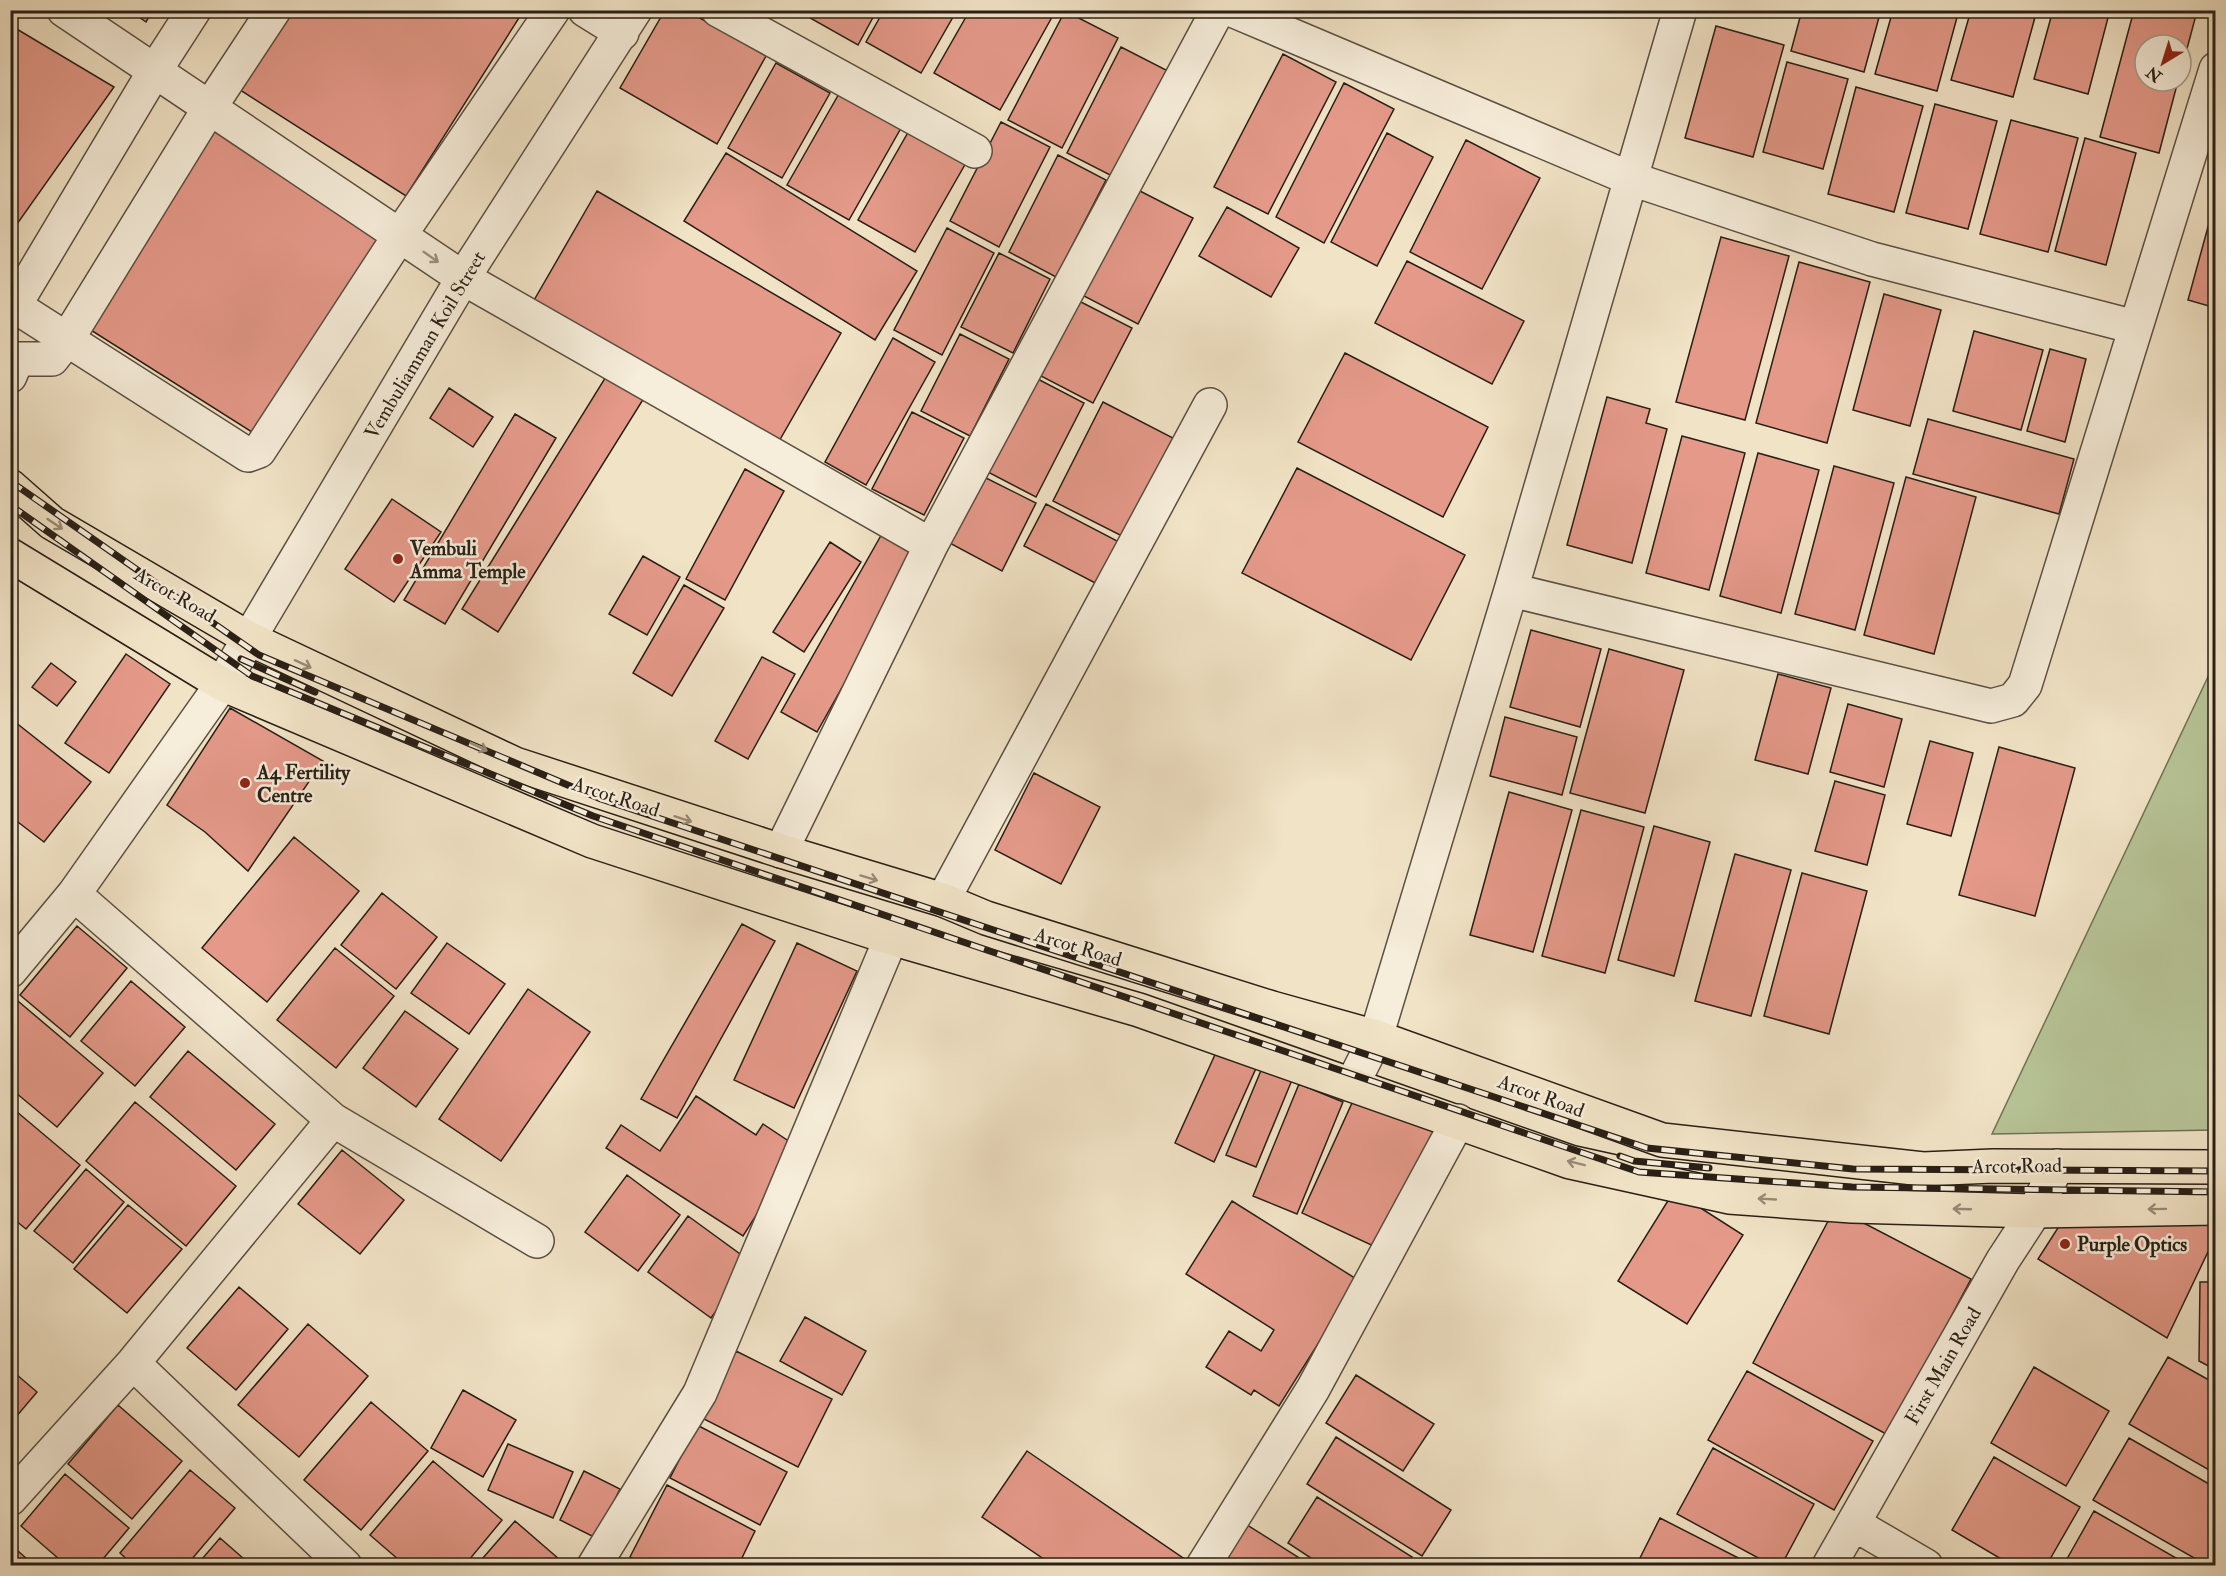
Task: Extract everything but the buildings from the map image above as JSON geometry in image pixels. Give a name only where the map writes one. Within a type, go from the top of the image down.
[{"type":"main road","name":"Arcot Road","points":[[10,486],[52,523],[250,639],[515,764],[781,851],[943,900],[997,922],[1272,1008],[1376,1036],[1662,1140],[1923,1169],[2057,1166],[2216,1167]]},
{"type":"main road","points":[[13,562],[222,684],[591,841],[891,939],[1139,1010],[1570,1162],[1729,1197],[1852,1206],[2035,1211],[2216,1208]]},
{"type":"main road","points":[[1521,1144],[1540,1096]]},
{"type":"street","points":[[64,10],[463,278],[931,545]]},
{"type":"street","points":[[194,10],[12,307],[248,454],[259,451],[268,438],[400,235],[553,10]]},
{"type":"street","points":[[13,360],[52,359],[210,107],[274,10]]},
{"type":"street","points":[[585,10],[628,22]]},
{"type":"street","points":[[718,10],[975,151]]},
{"type":"street","points":[[781,851],[931,545],[1218,10]]},
{"type":"street","points":[[1232,10],[1629,178],[1872,259],[2135,327]]},
{"type":"street","points":[[1352,1084],[1376,1036],[1511,590],[1629,178],[1680,10]]},
{"type":"street","name":"Vembuliamman Koil Street","points":[[10,971],[74,894],[222,684],[463,278],[628,22]]},
{"type":"street","points":[[1511,590],[1991,706],[2013,700],[2025,685],[2216,69]]},
{"type":"street","points":[[943,900],[1210,405]]},
{"type":"street","points":[[74,894],[333,1120],[537,1241]]},
{"type":"street","points":[[594,1566],[700,1393],[891,939]]},
{"type":"street","points":[[10,1499],[133,1363],[333,1120]]},
{"type":"street","points":[[1203,1566],[1313,1389],[1458,1121]]},
{"type":"street","name":"First Main Road","points":[[1829,1566],[2003,1260],[2035,1211],[2057,1166]]},
{"type":"street","points":[[133,1363],[345,1566]]},
{"type":"street","points":[[1854,1524],[1926,1566]]},
{"type":"green space","points":[[2215,662],[2215,1130],[1992,1134]]},
{"type":"railway","points":[[10,481],[259,655],[601,799],[1647,1148],[1853,1169],[2216,1171]]},
{"type":"railway","points":[[10,505],[252,676],[593,816],[1639,1172],[1852,1187],[2216,1192]]},
{"type":"railway","points":[[241,659],[315,692]]},
{"type":"railway","points":[[1620,1156],[1634,1161],[1709,1168]]},
{"type":"place","name":"Vembuli Amma Temple","points":[[398,559]]},
{"type":"place","name":"A4 Fertility Centre","points":[[245,783]]},
{"type":"place","name":"Purple Optics","points":[[2065,1244]]}]
